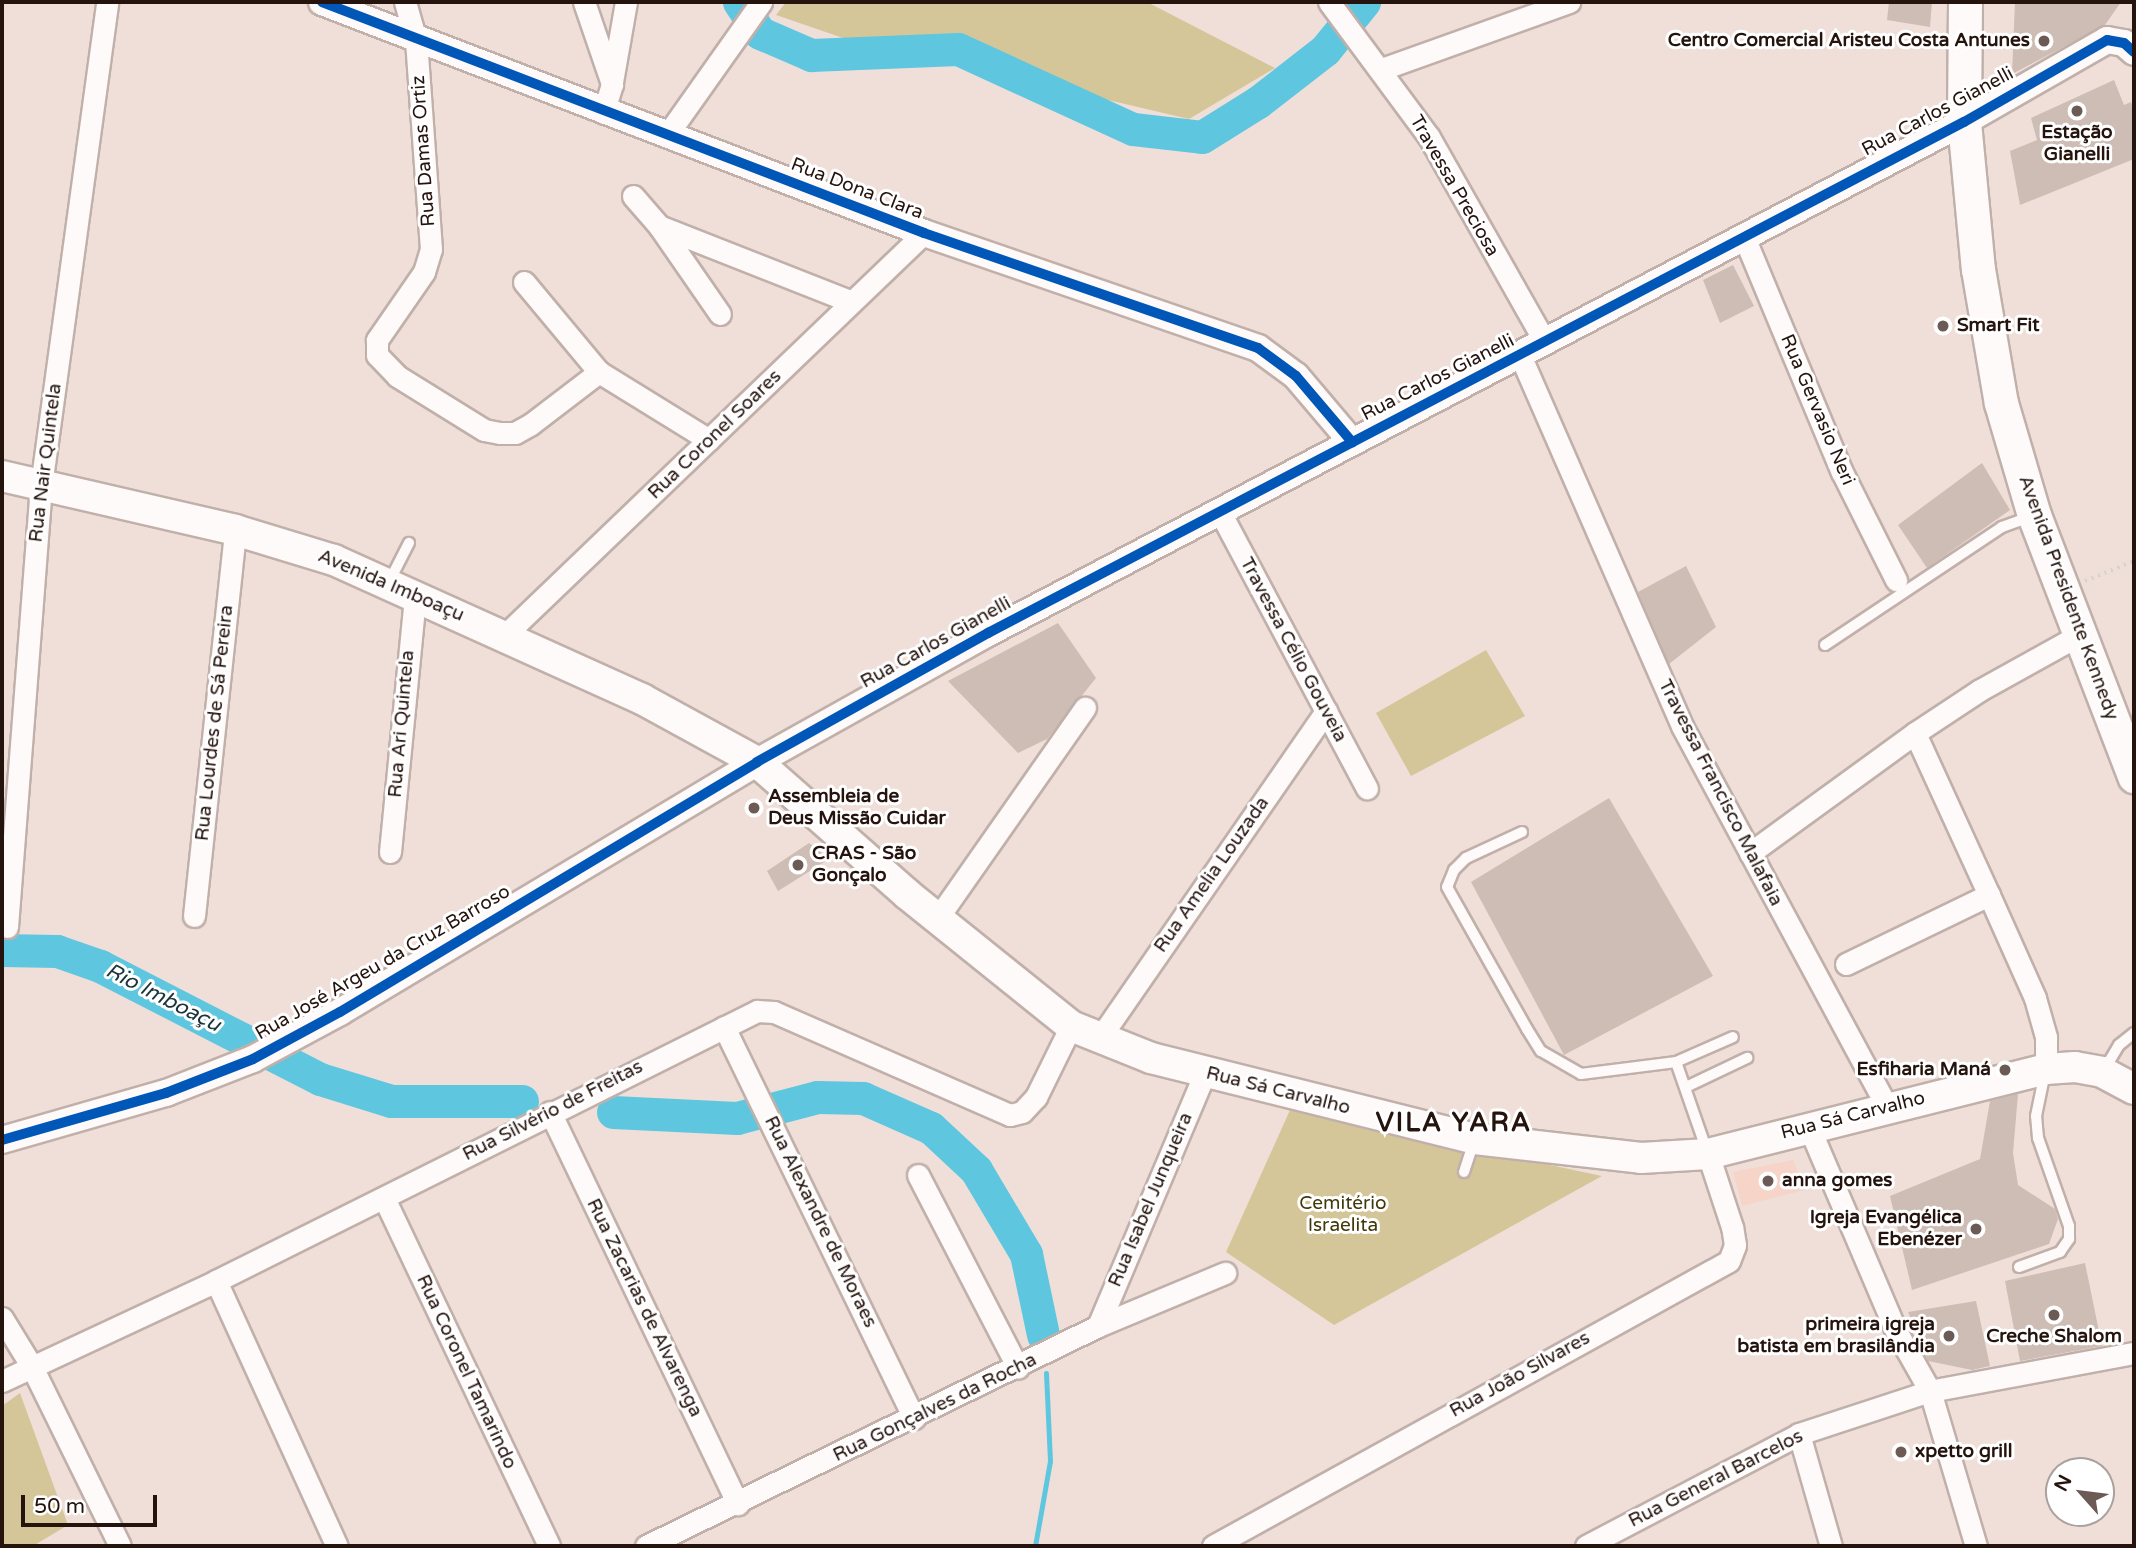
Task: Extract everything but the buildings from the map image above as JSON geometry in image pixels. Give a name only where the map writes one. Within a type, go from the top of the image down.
[{"type":"main road","name":"Avenida Presidente Kennedy","points":[[1965,2],[1964,122],[1978,269],[2001,403],[2034,516],[2134,776]]},
{"type":"main road","name":"Avenida Imboaçu","points":[[2,476],[235,530],[334,560],[642,699],[757,762]]},
{"type":"main road","name":"Rua Sá Carvalho","points":[[757,762],[937,919],[1071,1026],[1099,1040],[1205,1073],[1475,1139],[1590,1156],[1708,1154],[1887,1106],[2046,1069],[2075,1067],[2102,1072],[2134,1089]]},
{"type":"street","name":"Rua Nair Quintela","points":[[7,927],[41,486],[107,2]]},
{"type":"street","name":"Rua Dona Clara","points":[[322,2],[603,113],[924,233],[1258,348],[1296,376],[1352,442]]},
{"type":"street","name":"Rua Damas Ortiz","points":[[405,2],[416,40],[431,250],[424,272],[387,321],[377,340],[377,355],[397,376],[484,430],[500,433],[516,432],[531,424],[599,372]]},
{"type":"street","points":[[584,2],[612,84]]},
{"type":"street","points":[[603,113],[612,84],[626,2]]},
{"type":"street","name":"Travessa Preciosa","points":[[1330,2],[1382,69],[1429,137],[1545,342]]},
{"type":"street","points":[[1382,69],[1569,2]]},
{"type":"street","points":[[667,135],[759,4]]},
{"type":"street","name":"Rua Carlos Gianelli","points":[[757,762],[1352,442],[1964,122],[2107,40],[2124,43],[2134,52]]},
{"type":"street","points":[[633,196],[659,226],[720,314]]},
{"type":"street","points":[[659,226],[852,302]]},
{"type":"street","name":"Rua Coronel Soares","points":[[505,635],[924,233]]},
{"type":"street","name":"Rua Gervasio Neri","points":[[1744,237],[1842,472],[1896,580]]},
{"type":"street","points":[[524,282],[599,372],[709,440]]},
{"type":"street","name":"Travessa Francisco Malafaia","points":[[1520,355],[1682,726],[1887,1106]]},
{"type":"street","name":"Travessa Célio Gouveia","points":[[1220,512],[1367,788]]},
{"type":"street","name":"Rua Lourdes de Sá Pereira","points":[[194,916],[235,530]]},
{"type":"street","name":"Rua Ari Quintela","points":[[390,852],[415,596]]},
{"type":"street","points":[[1750,853],[1979,690],[2081,634]]},
{"type":"street","points":[[937,919],[1085,708]]},
{"type":"street","name":"Rua Amelia Louzada","points":[[1099,1040],[1326,711]]},
{"type":"street","points":[[1916,733],[2035,998],[2046,1037],[2046,1069]]},
{"type":"street","name":"Rua José Argeu da Cruz Barroso","points":[[2,1140],[166,1093],[253,1059],[757,762]]},
{"type":"street","points":[[1846,964],[1989,895]]},
{"type":"street","name":"Rua Silvério de Freitas","points":[[2,1381],[216,1281],[724,1027],[767,1010],[1010,1115],[1022,1112],[1036,1097],[1071,1026]]},
{"type":"street","name":"Rua Alexandre de Moraes","points":[[724,1027],[915,1418]]},
{"type":"street","name":"Rua Isabel Junqueira","points":[[1098,1326],[1205,1073]]},
{"type":"street","name":"Rua Zacarias de Alvarenga","points":[[550,1112],[738,1503]]},
{"type":"street","points":[[1809,1127],[1895,1329],[1930,1391],[1976,1546]]},
{"type":"street","name":"Rua João Silvares","points":[[1213,1546],[1729,1261],[1735,1245],[1732,1227],[1708,1154]]},
{"type":"street","points":[[918,1175],[1018,1368]]},
{"type":"street","name":"Rua Coronel Tamarindo","points":[[383,1198],[549,1546]]},
{"type":"street","name":"Rua Gonçalves da Rocha","points":[[646,1546],[1018,1368],[1098,1326],[1225,1273]]},
{"type":"street","points":[[216,1281],[337,1546]]},
{"type":"street","points":[[2,1318],[32,1367],[120,1546]]},
{"type":"street","name":"Rua General Barcelos","points":[[1586,1546],[1799,1434],[1930,1391],[2134,1353]]},
{"type":"street","points":[[1799,1434],[1831,1546]]},
{"type":"lane","points":[[1825,645],[2002,527],[2034,516]]},
{"type":"lane","points":[[387,584],[409,543]]},
{"type":"lane","points":[[1522,832],[1466,858],[1454,870],[1447,887],[1541,1051],[1581,1074],[1676,1062],[1733,1037]]},
{"type":"lane","points":[[2102,1072],[2119,1045],[2134,1033]]},
{"type":"lane","points":[[1686,1087],[1747,1058]]},
{"type":"lane","points":[[1676,1062],[1708,1154]]},
{"type":"lane","points":[[2019,1267],[2060,1252],[2068,1238],[2069,1226],[2038,1138],[2036,1116],[2046,1069]]},
{"type":"lane","points":[[1464,1172],[1475,1139]]},
{"type":"path","points":[[2063,590],[2134,561]]},
{"type":"shaded area","name":"anna gomes","points":[[1793,1160],[1805,1190],[1742,1206],[1733,1172]]},
{"type":"green space","points":[[786,2],[1147,2],[1275,68],[1189,119],[843,38],[776,15]]},
{"type":"green space","points":[[1486,650],[1525,716],[1411,776],[1376,713]]},
{"type":"green space","name":"Cemitério Israelita","points":[[1290,1110],[1602,1176],[1334,1325],[1226,1252]]},
{"type":"green space","points":[[20,1393],[68,1525],[33,1546],[2,1546],[2,1406]]},
{"type":"waterway","points":[[739,2],[760,33],[811,55],[958,49],[1133,129],[1202,137],[1258,102],[1325,50],[1364,2]]},
{"type":"waterway","points":[[1315,42],[1318,55]]},
{"type":"waterway","name":"Rio Imboaçu","points":[[2,950],[57,951],[100,966],[320,1079],[391,1101],[522,1101]]},
{"type":"waterway","name":"Rio Imboaçu","points":[[613,1112],[737,1118],[817,1097],[863,1098],[931,1128],[976,1170],[1026,1254],[1043,1335]]},
{"type":"waterway","name":"Rio Imboaçu","points":[[1035,1546],[1050,1461],[1046,1373]]},
{"type":"cycle path","points":[[322,2],[924,233],[1258,348],[1296,376],[1352,442]]},
{"type":"cycle path","points":[[2,1140],[166,1093],[253,1059],[340,1012],[757,762],[988,633],[1964,122],[2107,40],[2124,43],[2134,52]]},
{"type":"place","name":"Centro Comercial Aristeu Costa Antunes","points":[[2044,41]]},
{"type":"place","name":"Estação Gianelli","points":[[2077,111]]},
{"type":"place","name":"Smart Fit","points":[[1943,326]]},
{"type":"place","name":"Assembleia de Deus Missão Cuidar","points":[[754,808]]},
{"type":"place","name":"CRAS - São Gonçalo","points":[[798,865]]},
{"type":"place","name":"Esfiharia Maná","points":[[2005,1070]]},
{"type":"place","name":"anna gomes","points":[[1768,1181]]},
{"type":"place","name":"Igreja Evangélica Ebenézer","points":[[1976,1229]]},
{"type":"place","name":"Creche Shalom","points":[[2054,1315]]},
{"type":"place","name":"primeira igreja batista em brasilândia","points":[[1949,1336]]},
{"type":"place","name":"xpetto grill","points":[[1901,1452]]},
{"type":"district","name":"VILA YARA","points":[[1454,1123]]}]
